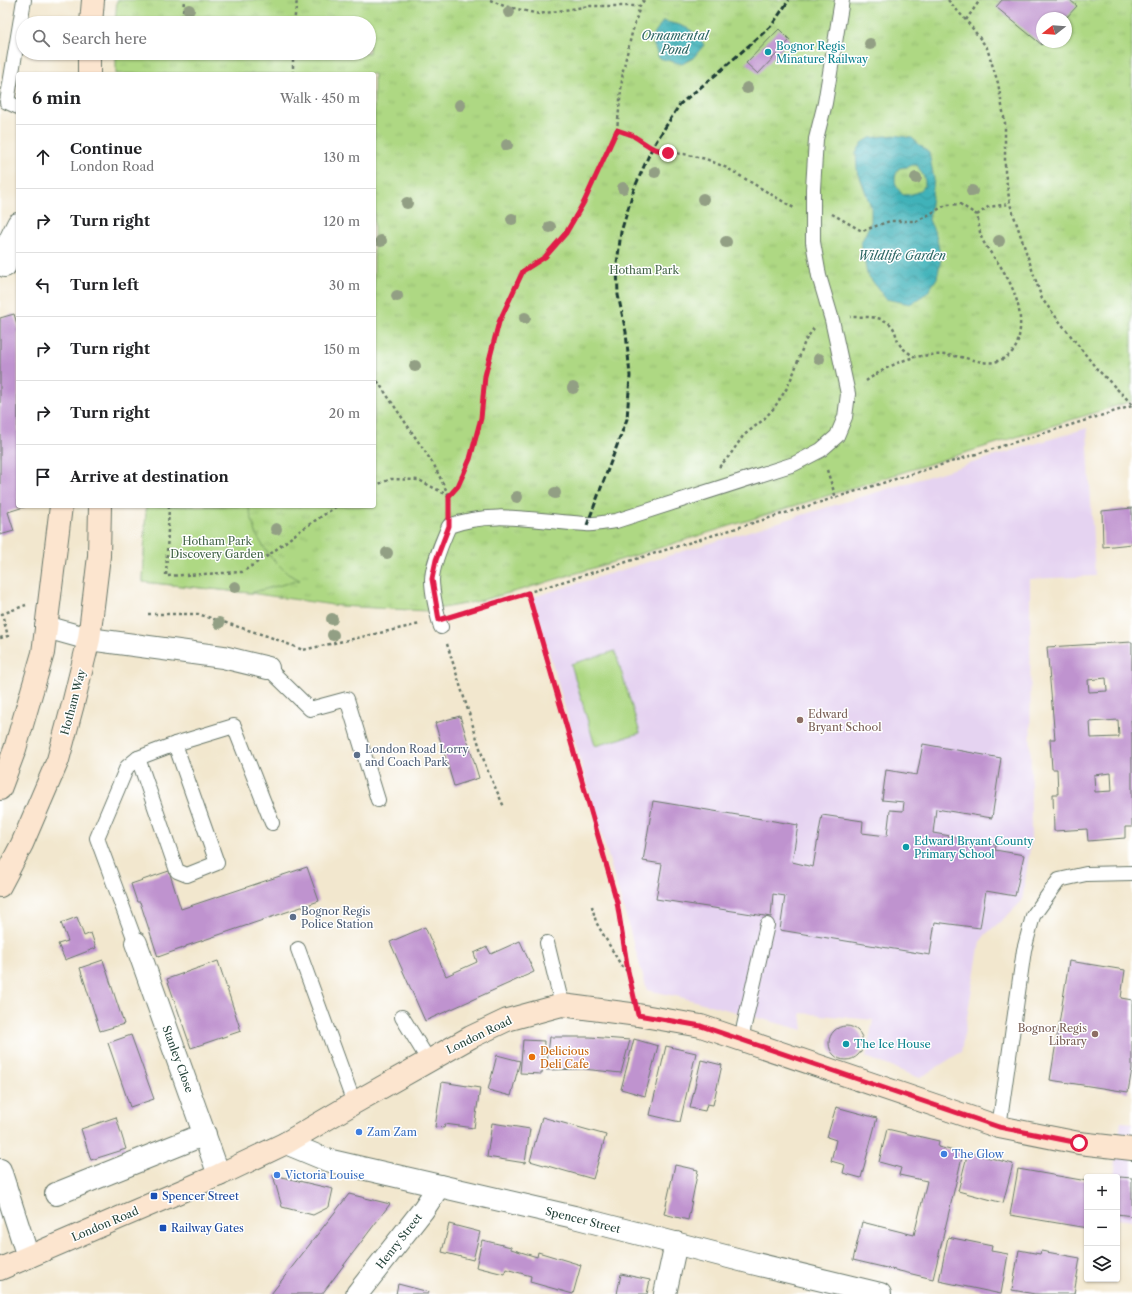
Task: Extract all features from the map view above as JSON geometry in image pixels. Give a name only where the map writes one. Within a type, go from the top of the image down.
[{"type":"street","points":[[92,16],[93,0]]},
{"type":"street","points":[[89,60],[89,72]]},
{"type":"street","points":[[8,267],[7,246],[16,228]]},
{"type":"street","points":[[0,789],[16,749],[43,653],[61,508]]},
{"type":"street","name":"Hotham Way","points":[[0,886],[22,844],[58,760],[89,639],[99,556],[100,508]]},
{"type":"street","points":[[46,627],[89,639],[223,658],[268,668]]},
{"type":"street","name":"Stanley Close","points":[[136,943],[219,1175]]},
{"type":"street","name":"London Road","points":[[0,1269],[219,1175],[286,1143],[471,1037],[507,1020],[562,1006],[638,1015],[701,1026],[999,1127],[1079,1143],[1132,1149]]},
{"type":"street","points":[[56,1194],[205,1134]]},
{"type":"street","name":"Spencer Street","points":[[286,1143],[327,1160],[574,1217],[676,1244],[880,1294]]},
{"type":"street","points":[[0,1170],[28,1258]]},
{"type":"street","name":"Henry Street","points":[[357,1294],[423,1210],[439,1186]]},
{"type":"street","points":[[665,1294],[676,1244]]},
{"type":"lane","points":[[21,16],[24,0]]},
{"type":"lane","points":[[440,623],[432,579],[436,560],[449,526],[462,521],[494,516],[587,525],[616,521],[794,464],[821,450],[837,436],[845,417],[848,394],[832,320],[819,276],[813,242],[813,189],[816,139],[825,103],[842,0]]},
{"type":"lane","points":[[16,48],[7,102],[16,106]]},
{"type":"lane","points":[[268,668],[310,709],[346,698],[378,800]]},
{"type":"lane","points":[[136,943],[97,838],[127,767],[138,758],[176,744],[234,726],[272,823]]},
{"type":"lane","points":[[138,758],[177,871],[187,875],[217,863],[176,744]]},
{"type":"lane","points":[[999,1127],[1024,950],[1033,916],[1059,880],[1086,874],[1132,873]]},
{"type":"lane","points":[[740,1039],[767,925]]},
{"type":"lane","points":[[547,943],[562,1006]]},
{"type":"lane","points":[[298,949],[354,1103]]},
{"type":"lane","points":[[402,1017],[429,1061]]},
{"type":"path","points":[[183,16],[184,0]]},
{"type":"path","points":[[295,16],[297,0]]},
{"type":"path","points":[[490,0],[504,6],[539,14],[590,6],[640,6]]},
{"type":"path","points":[[148,614],[198,614],[270,637],[303,650],[440,623],[528,593],[1132,405],[1096,368],[1042,299],[1010,204],[1005,172],[1005,123],[998,83],[987,48],[966,20],[948,0]]},
{"type":"path","points":[[966,20],[980,0]]},
{"type":"path","points":[[449,496],[458,486],[470,459],[481,418],[485,376],[499,322],[523,271],[545,257],[566,233],[584,202],[617,130],[623,70],[642,1]]},
{"type":"path","points":[[293,60],[293,72]]},
{"type":"path","points":[[617,130],[632,135],[652,148],[668,153],[684,154],[706,159],[727,168],[749,180],[791,208],[814,210]]},
{"type":"path","points":[[843,219],[862,231],[890,221],[917,221],[946,205],[960,204],[977,215],[982,238],[1004,272],[1018,305],[1021,320],[1017,345],[1011,353],[1002,360],[992,362],[931,354],[915,357],[907,359],[874,375],[848,394]]},
{"type":"path","points":[[977,215],[988,207],[1010,204]]},
{"type":"path","points":[[717,468],[730,455],[743,436],[763,420],[774,408],[787,388],[805,341],[812,330],[820,324],[849,316],[871,317],[884,321],[891,325],[900,344],[906,351],[915,357]]},
{"type":"path","points":[[376,379],[434,465],[449,496],[449,526]]},
{"type":"path","points":[[821,450],[836,498]]},
{"type":"path","points":[[376,485],[391,479],[419,480],[449,496]]},
{"type":"path","points":[[169,508],[166,576],[242,572],[269,555],[298,532],[334,508]]},
{"type":"path","points":[[528,593],[617,902],[628,971],[638,1015]]},
{"type":"path","points":[[0,638],[8,636],[2,614],[28,604]]},
{"type":"path","points":[[440,623],[486,767],[504,807]]},
{"type":"path","points":[[592,906],[596,922],[622,967],[628,971]]},
{"type":"shaded area","name":"Edward Bryant School","points":[[1087,428],[1095,576],[1030,579],[1031,842],[1022,901],[986,934],[980,942],[961,1052],[920,1078],[866,1057],[873,1020],[801,1013],[803,1030],[680,997],[647,990],[533,597]]},
{"type":"shaded area","points":[[1121,1122],[1132,1123],[1132,1221],[1120,1219],[1120,1174],[1114,1174]]},
{"type":"green space","name":"Hotham Park","points":[[117,0],[1132,0],[1132,401],[524,589],[475,602],[427,611],[340,606],[250,593],[143,582],[146,508],[376,508],[376,72],[116,72],[116,60],[376,60],[376,16],[116,16]]},
{"type":"green space","name":"Hotham Park Discovery Garden","points":[[146,508],[249,508],[257,536],[269,555],[288,574],[300,580],[250,593],[143,582]]},
{"type":"green space","points":[[615,651],[640,733],[595,746],[571,664]]},
{"type":"water","name":"Ornamental Pond","points":[[663,21],[691,30],[700,39],[704,45],[693,58],[682,64],[659,58],[651,38]]},
{"type":"water","name":"Wildlife Garden","points":[[894,135],[912,138],[929,153],[934,179],[929,220],[936,235],[941,259],[937,278],[927,293],[910,304],[886,299],[867,274],[861,243],[871,222],[871,207],[857,169],[856,153],[862,143],[870,138]],"holes":[[[917,165],[925,182],[923,188],[917,192],[903,195],[895,183],[897,172],[899,168]]]},
{"type":"building","points":[[1002,0],[1070,0],[1077,6],[1072,12],[1036,12],[1036,40],[996,7]]},
{"type":"building","name":"Bognor Regis Minature Railway","points":[[779,29],[790,40],[758,74],[746,63]]},
{"type":"building","points":[[14,314],[16,320],[16,508],[21,508],[8,512],[14,531],[0,535],[0,318]]},
{"type":"building","points":[[1132,508],[1132,544],[1103,547],[1102,511]]},
{"type":"building","points":[[1132,642],[1132,827],[1125,827],[1125,838],[1088,841],[1087,829],[1054,831],[1053,794],[1058,794],[1057,769],[1052,769],[1050,739],[1055,739],[1047,647]],"holes":[[[1106,678],[1107,691],[1089,692],[1088,680]],[[1118,720],[1119,737],[1091,738],[1090,722]],[[1111,773],[1112,791],[1095,792],[1094,775]]]},
{"type":"building","points":[[460,716],[479,778],[454,786],[435,723]]},
{"type":"building","name":"Edward Bryant County Primary School","points":[[923,744],[1001,758],[992,818],[936,809],[933,833],[996,844],[995,850],[1024,855],[1015,896],[986,891],[980,928],[935,922],[930,955],[780,930],[785,896],[773,894],[771,917],[656,899],[662,864],[643,861],[653,801],[798,825],[792,862],[813,867],[822,815],[863,821],[862,833],[887,836],[890,810],[903,811],[904,802],[882,800],[886,770],[917,775]]},
{"type":"building","points":[[307,867],[319,901],[158,957],[140,902],[137,902],[131,884],[169,871],[181,909]]},
{"type":"building","points":[[77,917],[84,936],[91,933],[96,948],[65,960],[58,944],[68,941],[61,923]]},
{"type":"building","points":[[425,927],[446,976],[477,962],[474,953],[487,947],[491,954],[520,941],[534,972],[425,1021],[390,942]]},
{"type":"building","points":[[103,960],[124,1024],[100,1031],[80,968]]},
{"type":"building","points":[[218,961],[241,1031],[191,1048],[167,979]]},
{"type":"building","name":"Bognor Regis Library","points":[[1069,961],[1125,970],[1121,998],[1132,1000],[1132,1069],[1128,1092],[1050,1080]]},
{"type":"building","name":"The Ice House","points":[[843,1026],[849,1026],[853,1027],[860,1033],[863,1043],[862,1050],[856,1057],[849,1060],[843,1060],[839,1059],[832,1053],[829,1046],[829,1040],[830,1036],[836,1029]]},
{"type":"building","points":[[131,1035],[154,1099],[130,1107],[108,1043]]},
{"type":"building","points":[[550,1037],[590,1037],[630,1040],[621,1073],[583,1069],[546,1070]]},
{"type":"building","points":[[634,1039],[658,1046],[645,1096],[621,1089]]},
{"type":"building","name":"Delicious Deli Cafe","points":[[523,1040],[544,1041],[542,1074],[520,1073]]},
{"type":"building","points":[[666,1046],[696,1053],[680,1122],[650,1115]]},
{"type":"building","points":[[497,1055],[520,1061],[511,1096],[488,1090]]},
{"type":"building","points":[[701,1060],[722,1065],[713,1105],[707,1104],[705,1111],[690,1108]]},
{"type":"building","points":[[442,1082],[480,1088],[474,1128],[445,1124],[444,1128],[435,1127]]},
{"type":"building","points":[[836,1107],[877,1118],[861,1178],[843,1173],[845,1165],[831,1161],[836,1140],[827,1137]]},
{"type":"building","points":[[116,1117],[126,1149],[91,1160],[81,1129]]},
{"type":"building","points":[[542,1117],[606,1135],[593,1179],[530,1161]]},
{"type":"building","points":[[492,1123],[530,1129],[525,1163],[487,1157]]},
{"type":"building","points":[[887,1129],[939,1141],[938,1147],[963,1153],[933,1279],[853,1260],[862,1222],[914,1235],[927,1181],[899,1175],[901,1168],[879,1162]]},
{"type":"building","points":[[968,1152],[1013,1164],[1003,1203],[958,1191]]},
{"type":"building","points":[[675,1165],[698,1170],[688,1220],[664,1214]]},
{"type":"building","points":[[1018,1169],[1084,1180],[1084,1227],[1010,1215]]},
{"type":"building","points":[[273,1175],[333,1189],[329,1207],[313,1215],[282,1207]]},
{"type":"building","points":[[1120,1177],[1132,1178],[1132,1216],[1120,1214]]},
{"type":"building","points":[[349,1194],[390,1204],[322,1294],[271,1294]]},
{"type":"building","points":[[449,1224],[480,1232],[473,1260],[442,1252]]},
{"type":"building","points":[[948,1237],[992,1246],[991,1251],[1008,1254],[1001,1294],[939,1281]]},
{"type":"building","points":[[482,1240],[511,1247],[511,1249],[537,1257],[538,1252],[581,1265],[573,1294],[530,1282],[531,1276],[506,1269],[504,1274],[476,1267]]},
{"type":"building","points":[[1019,1250],[1040,1254],[1041,1251],[1080,1258],[1074,1294],[1035,1294],[1012,1290]]},
{"type":"building","points":[[621,1274],[650,1280],[647,1294],[617,1294]]},
{"type":"building","points":[[398,1284],[429,1292],[428,1294],[396,1294]]},
{"type":"railway","points":[[587,525],[627,419],[630,376],[626,332],[618,295],[617,264],[621,232],[634,189],[652,148],[680,104],[718,73],[772,25],[789,0]]},
{"type":"place","name":"Bognor Regis Minature Railway","points":[[768,52]]},
{"type":"place","name":"Edward Bryant School","points":[[800,720]]},
{"type":"place","name":"London Road Lorry and Coach Park","points":[[357,755]]},
{"type":"place","name":"Edward Bryant County Primary School","points":[[906,847]]},
{"type":"place","name":"Bognor Regis Police Station","points":[[293,917]]},
{"type":"place","name":"Bognor Regis Library","points":[[1095,1034]]},
{"type":"place","name":"The Ice House","points":[[846,1044]]},
{"type":"place","name":"Delicious Deli Cafe","points":[[532,1057]]},
{"type":"place","name":"Zam Zam","points":[[359,1132]]},
{"type":"place","name":"The Glow","points":[[944,1154]]},
{"type":"place","name":"Victoria Louise","points":[[277,1175]]},
{"type":"place","name":"Spencer Street","points":[[154,1196]]},
{"type":"place","name":"Railway Gates","points":[[163,1228]]},
{"type":"route","points":[[668,153],[652,148],[632,135],[617,130],[584,202],[566,233],[545,257],[523,271],[499,322],[485,376],[481,418],[470,459],[458,486],[449,496],[449,526],[436,560],[432,579],[439,620],[528,593],[617,902],[628,971],[638,1015],[701,1026],[999,1127],[1079,1143]]}]
